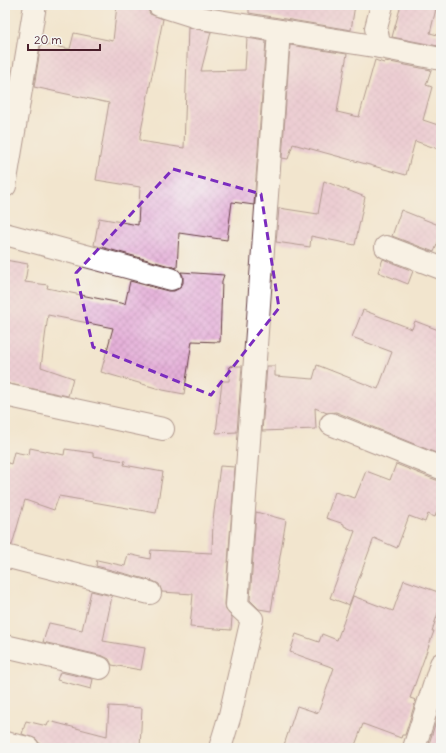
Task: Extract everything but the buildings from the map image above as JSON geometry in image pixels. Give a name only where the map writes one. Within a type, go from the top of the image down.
[{"type":"street","points":[[5,186],[35,5]]},
{"type":"street","points":[[159,5],[200,18],[380,47],[441,59]]},
{"type":"street","points":[[380,47],[376,28],[382,5]]},
{"type":"street","points":[[220,748],[230,715],[252,619],[237,604],[280,31]]},
{"type":"street","points":[[5,234],[171,279]]},
{"type":"street","points":[[386,247],[441,268]]},
{"type":"street","points":[[5,395],[163,429]]},
{"type":"street","points":[[331,424],[441,468]]},
{"type":"street","points":[[5,556],[150,593]]},
{"type":"street","points":[[5,646],[100,668]]},
{"type":"street","points":[[414,748],[441,664]]},
{"type":"street","points":[[5,743],[28,748]]},
{"type":"highlighted area","points":[[173,169],[261,194],[279,308],[211,395],[93,347],[76,273]]}]
